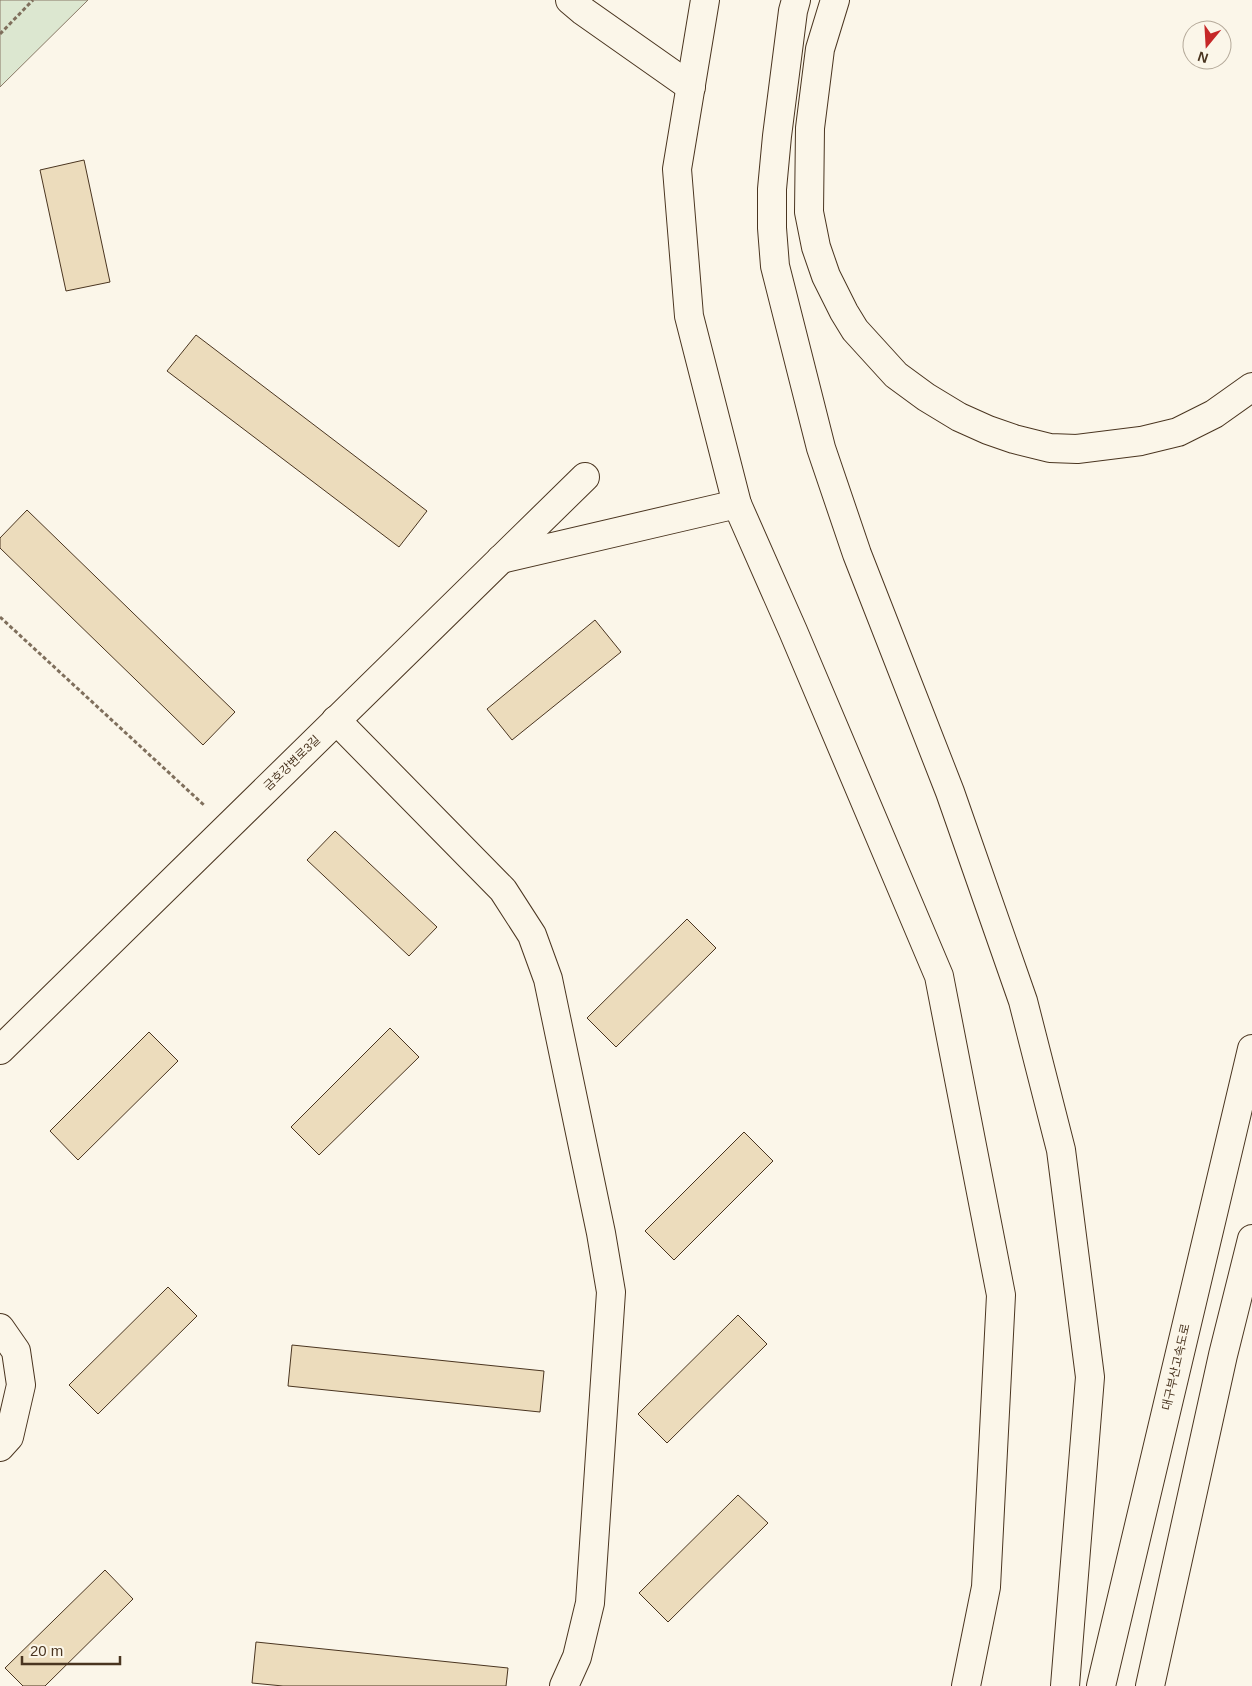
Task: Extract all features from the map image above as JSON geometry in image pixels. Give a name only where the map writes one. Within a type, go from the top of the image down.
[{"type":"main road","points":[[570,0],[583,12],[691,87]]},
{"type":"main road","points":[[705,0],[677,169],[689,316],[737,504],[793,631],[939,976],[1002,1295],[986,1586],[966,1686]]},
{"type":"main road","points":[[796,0],[777,136],[772,189],[772,228],[775,266],[821,448],[857,554],[950,792],[1020,992],[1062,1150],[1090,1377],[1064,1686]]},
{"type":"main road","points":[[835,0],[820,49],[810,128],[810,212],[816,246],[826,276],[844,312],[855,330],[896,375],[926,397],[959,417],[988,430],[1050,448],[1077,449],[1141,441],[1178,432],[1214,414],[1252,388]]},
{"type":"main road","name":"금호강변로3길","points":[[0,1050],[585,477]]},
{"type":"main road","points":[[501,559],[737,504]]},
{"type":"main road","points":[[336,720],[503,890],[532,935],[548,979],[600,1232],[610,1292],[590,1603],[577,1657],[564,1686]]},
{"type":"main road","name":"대구부산고속도로","points":[[1101,1686],[1252,1049]]},
{"type":"main road","points":[[1150,1686],[1223,1355],[1252,1239]]},
{"type":"main road","points":[[1223,1355],[1252,1261]]},
{"type":"main road","points":[[0,1328],[16,1351],[21,1385],[9,1437],[0,1447]]},
{"type":"path","points":[[0,34],[33,0]]},
{"type":"path","points":[[0,617],[227,827]]},
{"type":"green space","points":[[0,0],[88,0],[0,87]]},
{"type":"building","points":[[84,160],[110,282],[66,291],[40,170]]},
{"type":"building","points":[[196,335],[427,511],[399,547],[167,371]]},
{"type":"building","points":[[27,510],[235,712],[203,745],[0,548],[0,538]]},
{"type":"building","points":[[595,620],[621,652],[512,740],[487,709]]},
{"type":"building","points":[[335,831],[437,927],[409,956],[307,860]]},
{"type":"building","points":[[687,919],[716,948],[616,1047],[587,1018]]},
{"type":"building","points":[[390,1028],[419,1057],[319,1155],[291,1127]]},
{"type":"building","points":[[149,1032],[178,1061],[78,1160],[50,1131]]},
{"type":"building","points":[[744,1132],[773,1161],[674,1260],[645,1231]]},
{"type":"building","points":[[168,1287],[197,1316],[98,1414],[69,1385]]},
{"type":"building","points":[[738,1315],[767,1344],[667,1443],[638,1414]]},
{"type":"building","points":[[292,1345],[544,1371],[540,1412],[288,1386]]},
{"type":"building","points":[[738,1495],[768,1523],[668,1622],[639,1593]]},
{"type":"building","points":[[105,1570],[133,1599],[45,1686],[23,1686],[5,1668]]},
{"type":"building","points":[[256,1642],[508,1668],[506,1686],[283,1686],[252,1683]]}]
